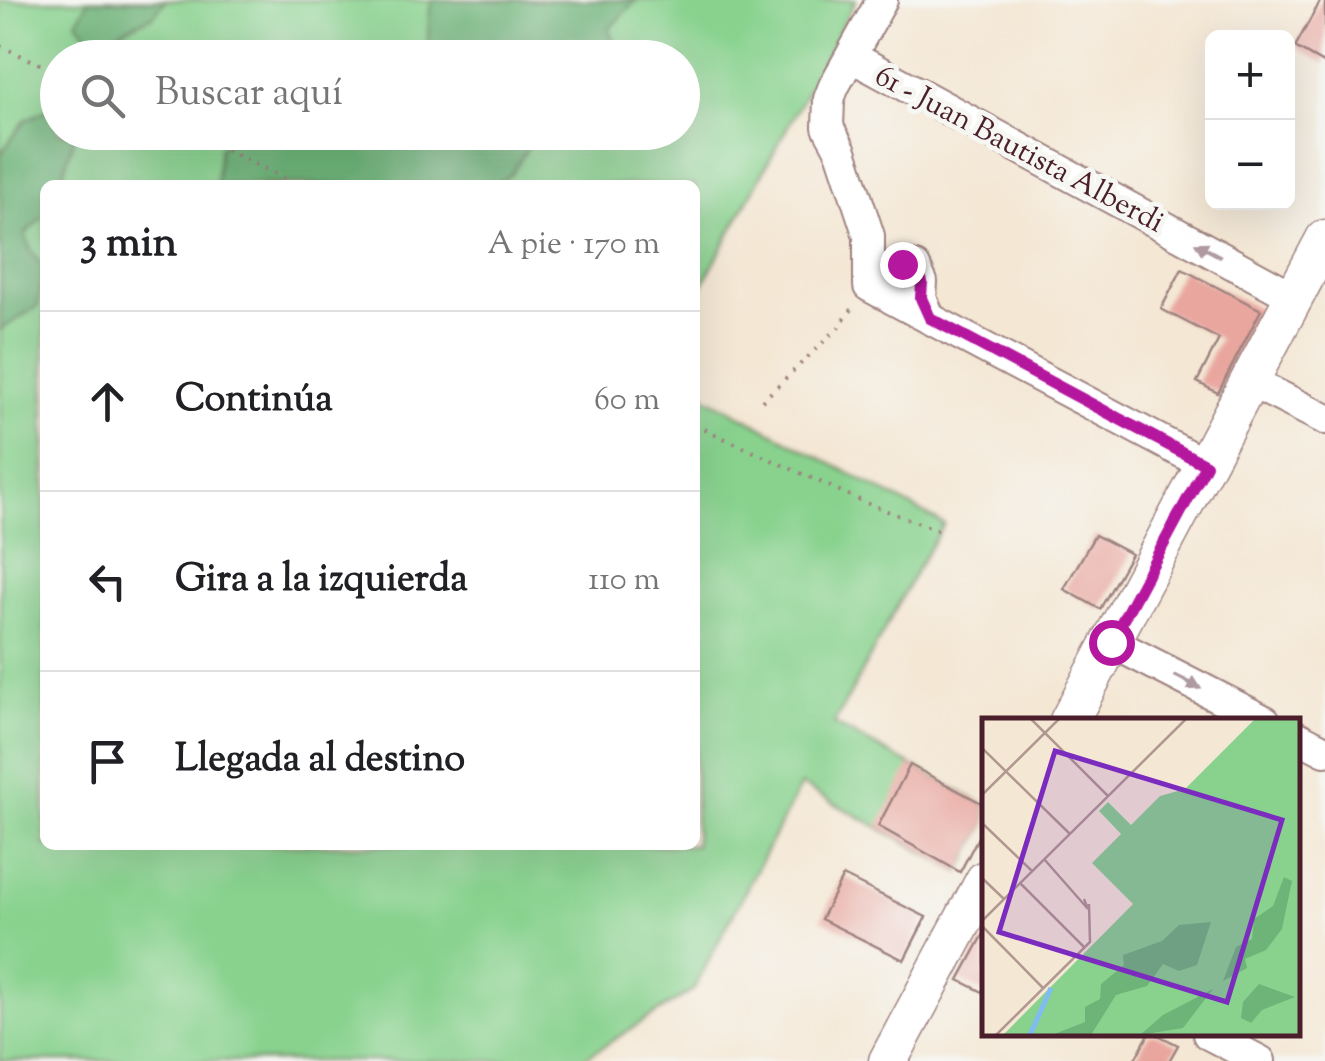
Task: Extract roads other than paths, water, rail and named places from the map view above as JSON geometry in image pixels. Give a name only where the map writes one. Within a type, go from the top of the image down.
[{"type":"main road","points":[[1071,718],[1325,239]]},
{"type":"main road","points":[[888,1061],[980,900]]},
{"type":"street","points":[[882,0],[829,99],[828,126],[841,151],[869,236],[880,292],[1206,465]]},
{"type":"street","name":"61 - Juan Bautista Alberdi","points":[[852,57],[1294,297]]},
{"type":"street","points":[[1249,381],[1325,419]]},
{"type":"street","points":[[1111,642],[1259,718]]},
{"type":"street","points":[[1300,739],[1325,752]]},
{"type":"street","points":[[1212,1036],[1260,1061]]}]
